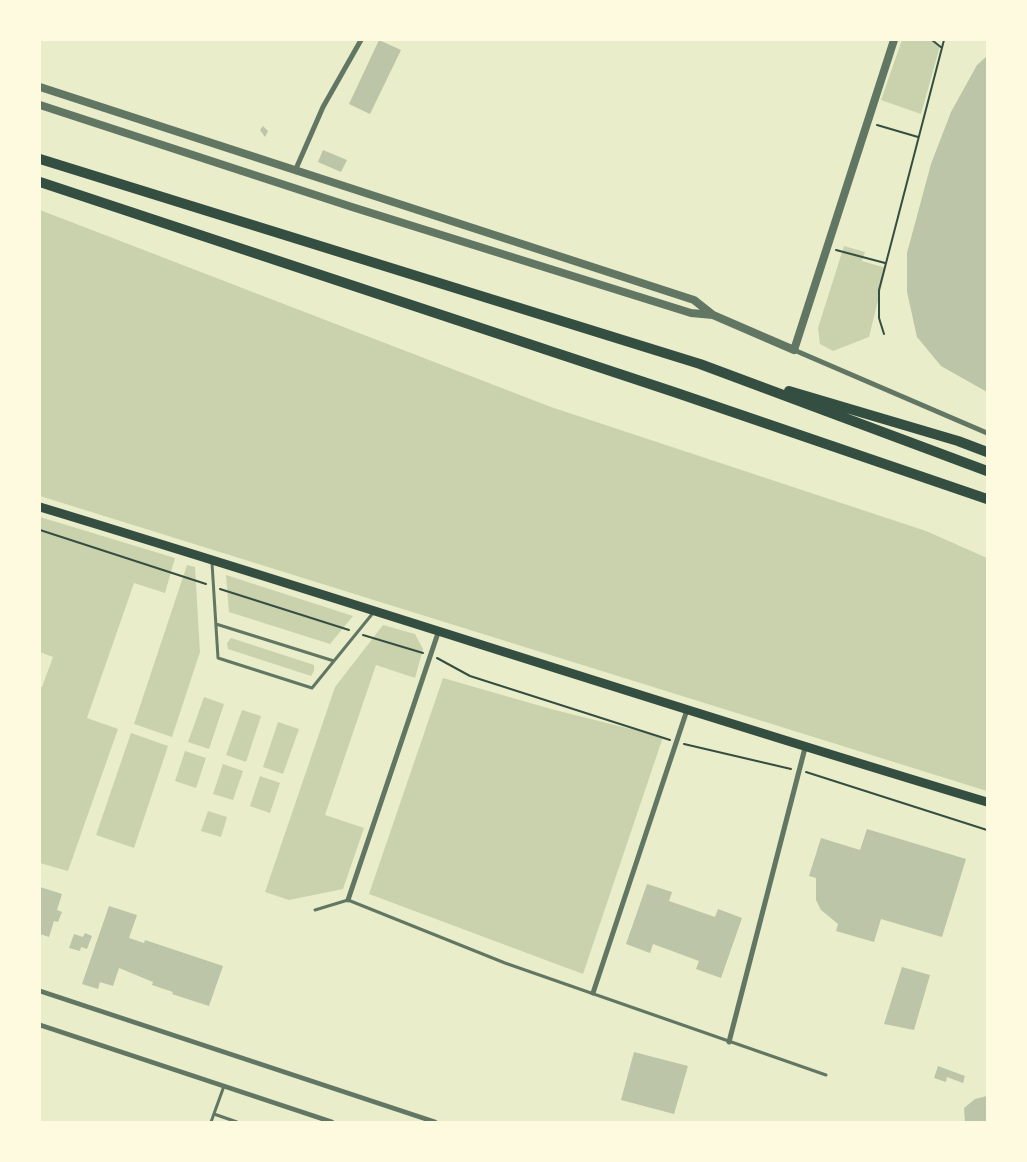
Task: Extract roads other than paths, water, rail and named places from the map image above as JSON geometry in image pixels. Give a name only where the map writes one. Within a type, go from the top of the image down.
[{"type":"highway","points":[[40,159],[704,366],[948,438],[987,452]]},
{"type":"highway","points":[[40,182],[987,498]]},
{"type":"highway","points":[[704,366],[987,471]]},
{"type":"main road","points":[[40,507],[439,630],[806,748],[987,802]]},
{"type":"street","points":[[295,171],[323,106],[362,40]]},
{"type":"street","points":[[794,350],[894,40]]},
{"type":"street","points":[[40,87],[694,300],[713,315],[987,433]]},
{"type":"street","points":[[40,105],[418,228],[691,313],[713,315]]},
{"type":"street","points":[[348,900],[439,630]]},
{"type":"street","points":[[593,993],[687,710]]},
{"type":"street","points":[[729,1042],[806,748]]},
{"type":"street","points":[[40,991],[435,1122]]},
{"type":"street","points":[[40,1025],[332,1122]]},
{"type":"lane","points":[[212,559],[218,658],[302,685],[312,688],[375,610]]},
{"type":"lane","points":[[216,624],[334,661]]},
{"type":"lane","points":[[315,910],[348,900],[505,963],[826,1075]]},
{"type":"lane","points":[[211,1122],[224,1086]]},
{"type":"lane","points":[[214,1114],[237,1122]]}]
